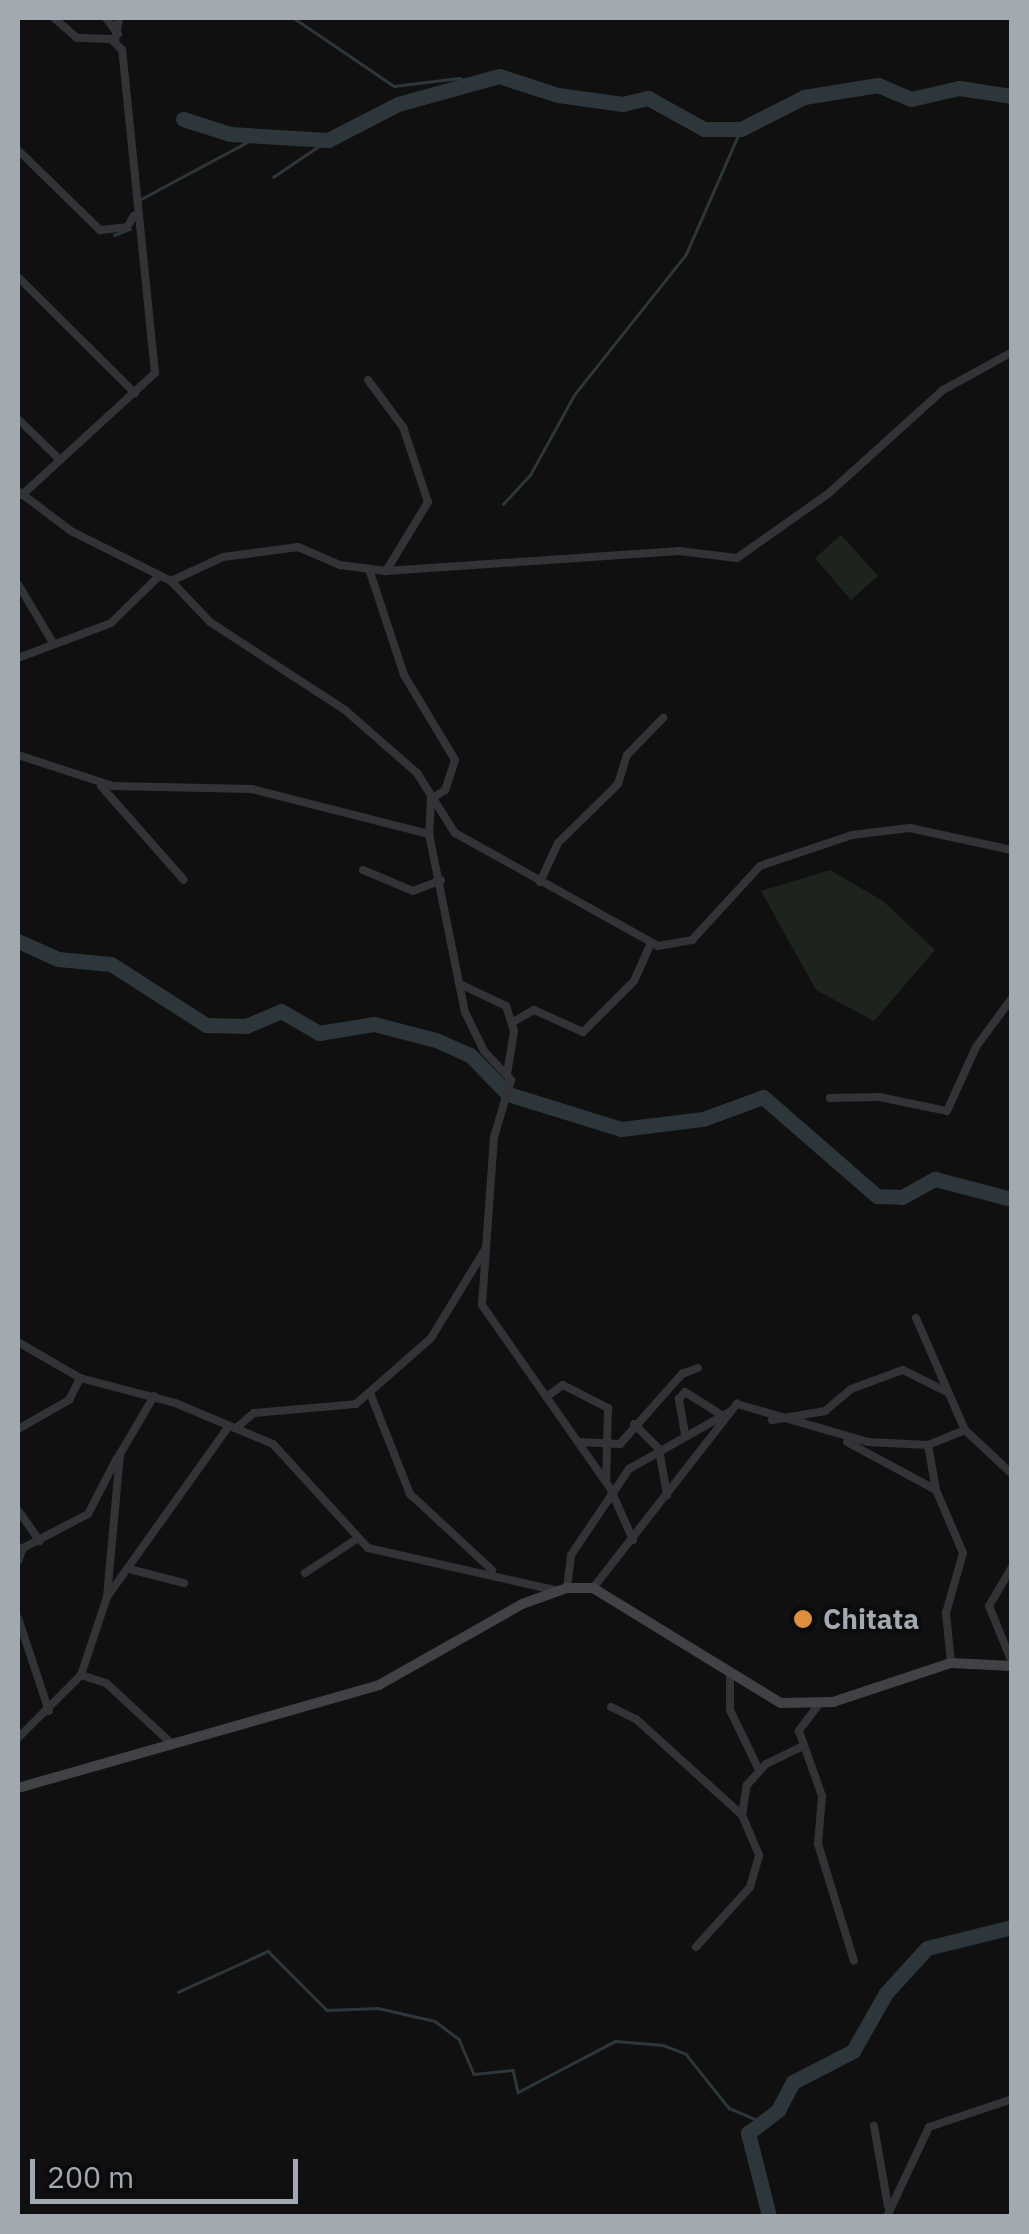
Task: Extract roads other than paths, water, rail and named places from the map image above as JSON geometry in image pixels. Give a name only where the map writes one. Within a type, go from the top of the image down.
[{"type":"street","points":[[54,18],[77,38],[116,37]]},
{"type":"street","points":[[106,18],[116,37],[129,90],[135,215],[155,372],[20,493],[71,531],[171,582],[210,622],[366,726],[417,773],[455,833],[651,943],[676,947],[692,940],[760,866],[852,835],[910,828],[1012,850]]},
{"type":"street","points":[[116,37],[119,18]]},
{"type":"street","points":[[18,150],[100,230],[127,227],[135,215]]},
{"type":"street","points":[[18,277],[136,393]]},
{"type":"street","points":[[171,582],[223,557],[298,548],[386,571],[679,552],[737,558],[829,493],[943,390],[1012,352]]},
{"type":"street","points":[[368,380],[403,427],[428,502],[386,571]]},
{"type":"street","points":[[18,419],[60,460]]},
{"type":"street","points":[[370,569],[404,674],[455,760],[445,790],[431,800]]},
{"type":"street","points":[[18,658],[111,623],[159,576]]},
{"type":"street","points":[[18,584],[53,644]]},
{"type":"street","points":[[540,882],[558,843],[618,784],[626,755],[663,718]]},
{"type":"street","points":[[18,755],[96,782],[252,788],[429,834]]},
{"type":"street","points":[[96,782],[184,880]]},
{"type":"street","points":[[431,800],[429,834],[476,1038],[507,1074]]},
{"type":"street","points":[[363,870],[413,891],[440,880]]},
{"type":"street","points":[[514,1022],[534,1010],[583,1032],[634,981],[651,943]]},
{"type":"street","points":[[462,984],[506,1006],[514,1022],[494,1137],[482,1305],[549,1395],[606,1482],[633,1540]]},
{"type":"street","points":[[830,1098],[878,1097],[947,1111],[976,1047],[1012,998]]},
{"type":"street","points":[[107,1597],[133,1570],[232,1427],[254,1413],[348,1408],[370,1393],[431,1338],[488,1244]]},
{"type":"street","points":[[916,1318],[965,1430],[1012,1474]]},
{"type":"street","points":[[18,1342],[80,1378],[154,1396],[232,1427],[290,1458],[355,1540],[389,1556],[492,1570],[554,1590]]},
{"type":"street","points":[[579,1442],[620,1444],[669,1388],[698,1368]]},
{"type":"street","points":[[772,1420],[825,1410],[851,1389],[903,1370],[947,1392]]},
{"type":"street","points":[[18,1428],[69,1400],[80,1378]]},
{"type":"street","points":[[549,1395],[562,1385],[601,1398],[608,1445],[606,1482]]},
{"type":"street","points":[[669,1388],[681,1395]]},
{"type":"street","points":[[681,1395],[691,1391],[720,1414]]},
{"type":"street","points":[[370,1393],[410,1494],[492,1570]]},
{"type":"street","points":[[681,1395],[686,1433]]},
{"type":"street","points":[[18,1560],[40,1541],[88,1514],[154,1396]]},
{"type":"street","points":[[593,1588],[739,1404],[772,1420],[838,1438],[928,1445],[965,1430]]},
{"type":"street","points":[[567,1588],[570,1555],[629,1469],[730,1411]]},
{"type":"street","points":[[634,1424],[659,1449],[668,1495]]},
{"type":"street","points":[[686,1433],[707,1443]]},
{"type":"street","points":[[838,1438],[936,1490]]},
{"type":"street","points":[[928,1445],[936,1490],[963,1553],[946,1613],[951,1663]]},
{"type":"street","points":[[18,1738],[81,1675],[107,1597],[120,1454]]},
{"type":"street","points":[[18,1510],[40,1541]]},
{"type":"street","points":[[306,1574],[355,1540]]},
{"type":"street","points":[[18,1788],[379,1686],[554,1590],[567,1588],[593,1588],[772,1700],[819,1704],[951,1663],[1012,1664],[989,1606],[1012,1567]]},
{"type":"street","points":[[133,1570],[184,1583]]},
{"type":"street","points":[[18,1618],[48,1711]]},
{"type":"street","points":[[81,1675],[106,1684],[172,1744]]},
{"type":"street","points":[[730,1675],[730,1710],[759,1770]]},
{"type":"street","points":[[819,1704],[801,1724],[802,1746],[822,1796],[818,1844],[854,1961]]},
{"type":"street","points":[[611,1707],[636,1719],[742,1815],[759,1855],[750,1887],[696,1947]]},
{"type":"street","points":[[742,1815],[747,1785],[759,1770],[802,1746]]},
{"type":"street","points":[[888,2214],[930,2127],[1012,2098]]},
{"type":"street","points":[[874,2126],[888,2214]]},
{"type":"waterway","points":[[294,18],[394,86],[459,78],[474,84]]},
{"type":"waterway","points":[[183,119],[230,134],[328,140],[398,104],[499,76],[558,95],[622,104],[648,98],[704,129],[741,129],[804,97],[878,85],[911,99],[959,88],[1012,96]]},
{"type":"waterway","points":[[503,504],[530,475],[574,395],[686,254],[741,129]]},
{"type":"waterway","points":[[141,199],[266,132]]},
{"type":"waterway","points":[[273,177],[328,140]]},
{"type":"waterway","points":[[114,235],[130,229]]},
{"type":"waterway","points":[[18,941],[58,959],[111,964],[206,1025],[246,1026],[281,1011],[319,1033],[374,1024],[436,1040],[470,1055],[508,1094],[621,1129],[703,1119],[763,1097],[877,1196],[902,1197],[935,1179],[1012,1199]]},
{"type":"waterway","points":[[769,2216],[748,2133],[778,2110],[793,2082],[853,2051],[886,1993],[927,1948],[1012,1927]]},
{"type":"waterway","points":[[178,1992],[268,1951],[327,2010],[378,2008],[435,2021],[459,2039],[474,2074],[513,2070],[518,2092],[615,2041],[663,2045],[686,2054],[729,2108],[760,2121]]},
{"type":"place","name":"Chitata","points":[[803,1619]]}]
